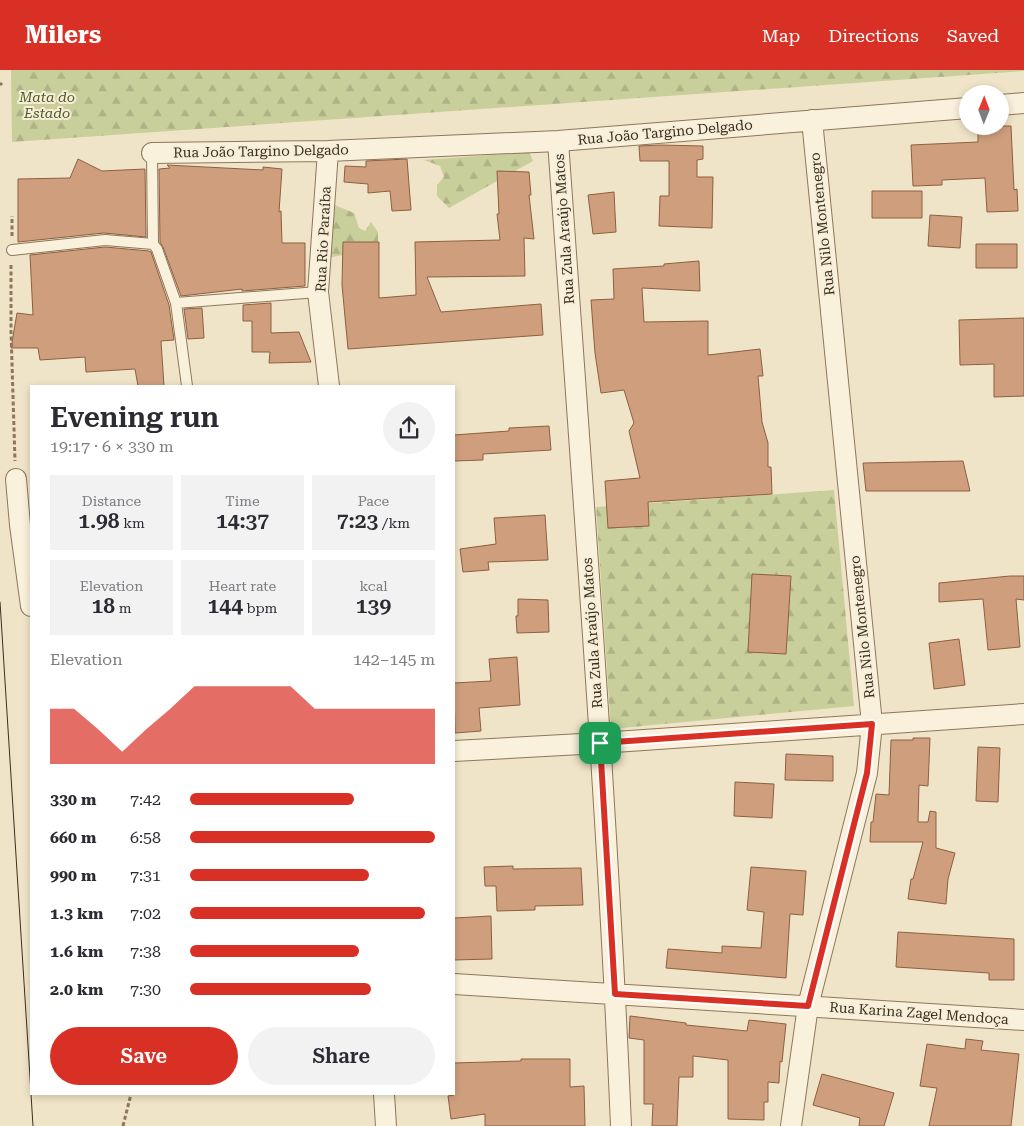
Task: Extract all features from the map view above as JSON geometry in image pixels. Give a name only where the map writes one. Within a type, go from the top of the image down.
[{"type":"street","points":[[1009,104],[1024,103]]},
{"type":"street","name":"Rua João Targino Delgado","points":[[152,153],[328,151],[558,141],[959,109]]},
{"type":"street","name":"Rua Nilo Montenegro","points":[[791,1126],[808,1006],[867,773],[872,724],[812,120]]},
{"type":"street","name":"Rua Zula Araújo Matos","points":[[558,141],[600,743],[621,1126]]},
{"type":"street","name":"Rua Rio Paraíba","points":[[328,151],[318,292],[329,385]]},
{"type":"street","points":[[16,479],[30,599]]},
{"type":"street","points":[[455,751],[1024,714]]},
{"type":"street","name":"Rua Karina Zagel Mendoça","points":[[455,984],[1024,1020]]},
{"type":"street","points":[[384,1095],[386,1126]]},
{"type":"lane","points":[[152,153],[153,244],[157,249],[176,303],[187,385]]},
{"type":"lane","points":[[12,250],[105,240],[153,244]]},
{"type":"lane","points":[[176,303],[318,292]]},
{"type":"path","points":[[12,216],[11,332],[16,479]]},
{"type":"path","points":[[123,1126],[131,1095]]},
{"type":"green space","name":"Mata do Estado","points":[[11,70],[1024,70],[1024,71],[12,142]]},
{"type":"green space","points":[[529,152],[533,161],[449,208],[437,196],[437,185],[444,177],[440,166],[424,160]]},
{"type":"green space","points":[[330,203],[354,213],[359,228],[365,231],[371,222],[378,232],[378,242],[343,255],[327,258],[313,244],[311,234],[316,215]]},
{"type":"green space","points":[[834,490],[854,706],[611,729],[596,507]]},
{"type":"building","points":[[1009,126],[1011,126],[1014,190],[1017,189],[1018,211],[987,212],[985,178],[942,180],[942,185],[913,186],[911,145],[978,142],[978,135],[1009,135]]},
{"type":"building","points":[[639,146],[703,146],[703,159],[697,160],[697,177],[713,177],[712,228],[659,226],[660,196],[669,196],[669,161],[640,161]]},
{"type":"building","points":[[78,159],[102,171],[145,169],[146,237],[104,233],[18,242],[18,179],[70,178]]},
{"type":"building","points":[[407,159],[411,210],[392,211],[390,191],[368,193],[368,184],[344,182],[345,166],[366,167],[366,161]]},
{"type":"building","points":[[167,165],[263,170],[263,167],[282,169],[279,212],[281,211],[282,243],[305,243],[305,286],[242,291],[242,289],[181,296],[160,242],[159,169],[170,168]]},
{"type":"building","points":[[497,171],[529,172],[531,195],[529,195],[534,239],[524,238],[525,276],[427,277],[441,312],[541,304],[543,335],[348,349],[342,285],[343,242],[379,242],[379,298],[416,295],[415,242],[500,240],[497,214],[499,214]]},
{"type":"building","points":[[872,191],[922,191],[922,218],[872,218]]},
{"type":"building","points":[[614,192],[616,232],[593,234],[588,195]]},
{"type":"building","points":[[930,215],[962,217],[960,248],[928,246]]},
{"type":"building","points":[[976,244],[1017,244],[1017,268],[976,268]]},
{"type":"building","points":[[105,247],[151,252],[169,305],[174,340],[161,341],[164,385],[138,385],[135,369],[86,372],[85,357],[40,360],[38,348],[11,348],[17,313],[33,315],[30,255]]},
{"type":"building","points":[[699,261],[700,291],[642,288],[644,322],[708,321],[708,355],[760,349],[763,376],[758,376],[762,422],[768,443],[768,467],[771,467],[772,494],[648,502],[649,526],[608,528],[605,481],[640,478],[629,431],[634,423],[624,390],[601,393],[595,353],[591,300],[614,299],[613,269],[664,266],[664,264]]},
{"type":"building","points":[[271,303],[271,333],[299,332],[311,362],[269,363],[270,352],[252,352],[252,321],[243,321],[243,305]]},
{"type":"building","points":[[202,308],[204,338],[188,339],[184,309]]},
{"type":"building","points":[[1024,318],[1024,396],[994,397],[994,364],[960,365],[959,320]]},
{"type":"building","points":[[549,426],[551,450],[483,454],[483,460],[455,461],[455,435],[509,431],[509,428]]},
{"type":"building","points":[[963,461],[970,491],[866,491],[863,463]]},
{"type":"building","points":[[545,515],[548,560],[488,562],[489,570],[463,572],[460,549],[496,544],[494,518]]},
{"type":"building","points":[[752,574],[791,576],[786,654],[748,652]]},
{"type":"building","points":[[1024,576],[1024,600],[1016,599],[1020,647],[988,650],[983,599],[939,602],[939,583]]},
{"type":"building","points":[[518,599],[548,600],[549,632],[517,633]]},
{"type":"building","points":[[959,639],[965,685],[934,689],[929,643]]},
{"type":"building","points":[[517,657],[520,705],[479,708],[481,731],[455,733],[455,683],[491,681],[489,659]]},
{"type":"building","points":[[913,738],[930,738],[928,786],[919,785],[918,822],[928,822],[930,811],[936,812],[936,848],[955,853],[948,879],[946,904],[908,899],[911,879],[913,879],[923,842],[870,842],[876,794],[889,795],[891,740],[913,740]]},
{"type":"building","points":[[978,747],[1000,748],[998,802],[976,801]]},
{"type":"building","points":[[786,754],[833,756],[833,781],[785,780]]},
{"type":"building","points":[[735,782],[774,784],[772,818],[734,816]]},
{"type":"building","points":[[513,866],[513,869],[581,868],[583,905],[535,906],[535,910],[497,911],[496,886],[485,886],[484,867]]},
{"type":"building","points":[[751,867],[806,871],[803,915],[790,914],[786,978],[666,968],[668,949],[722,953],[722,946],[761,948],[764,912],[747,910]]},
{"type":"building","points":[[491,916],[492,959],[455,960],[455,918]]},
{"type":"building","points":[[898,932],[1014,939],[1014,980],[989,980],[989,973],[896,967]]},
{"type":"building","points":[[630,1016],[686,1023],[686,1025],[747,1031],[749,1020],[786,1024],[782,1062],[780,1061],[779,1083],[768,1082],[768,1102],[764,1102],[764,1120],[728,1119],[728,1060],[693,1056],[693,1077],[679,1077],[677,1126],[652,1126],[653,1104],[644,1104],[644,1040],[629,1038]]},
{"type":"building","points":[[966,1039],[983,1041],[981,1050],[1019,1054],[1011,1126],[929,1126],[937,1088],[920,1086],[927,1044],[965,1049]]},
{"type":"building","points":[[521,1059],[570,1059],[570,1087],[584,1086],[585,1126],[485,1126],[485,1114],[451,1119],[448,1096],[455,1095],[455,1063],[521,1061]]},
{"type":"building","points":[[822,1074],[894,1093],[884,1126],[859,1126],[860,1118],[813,1105]]},
{"type":"tram line","points":[[0,602],[30,1077]]},
{"type":"tram line","points":[[31,1095],[33,1126]]},
{"type":"route","points":[[872,724],[867,773],[808,1006],[615,994],[600,743],[872,724]]}]
